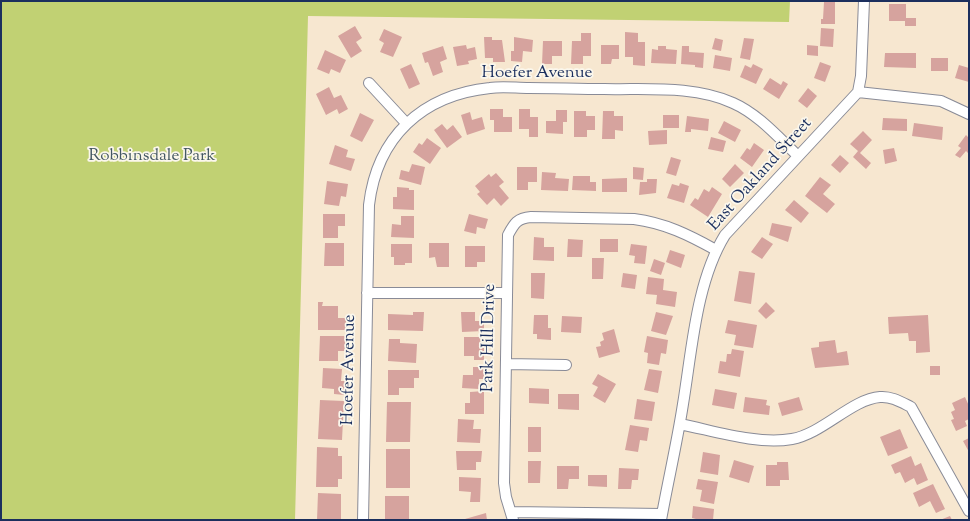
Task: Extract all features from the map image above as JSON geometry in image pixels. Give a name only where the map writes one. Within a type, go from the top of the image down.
[{"type":"street","points":[[864,1],[861,76],[858,92],[940,101],[969,114]]},
{"type":"street","points":[[369,83],[406,123]]},
{"type":"street","name":"Hoefer Avenue","points":[[363,520],[368,220],[371,188],[384,153],[406,123],[437,102],[453,95],[491,87],[673,91],[713,96],[732,102],[761,121],[798,156]]},
{"type":"street","name":"East Oakland Street","points":[[661,517],[680,424],[696,323],[705,284],[716,250],[725,234],[858,92]]},
{"type":"street","name":"Park Hill Drive","points":[[661,517],[512,516],[506,497],[504,483],[508,236],[514,223],[522,218],[634,219],[650,221],[686,234],[716,250]]},
{"type":"street","points":[[367,293],[506,292]]},
{"type":"street","points":[[506,364],[566,365]]},
{"type":"street","points":[[680,424],[767,441],[793,439],[812,433],[859,404],[879,397],[895,399],[911,407],[965,494],[969,511]]},
{"type":"green space","name":"Robbinsdale Park","points":[[1,1],[790,1],[789,22],[308,16],[295,520],[1,520]]},
{"type":"building","points":[[824,2],[835,2],[835,24],[821,24],[821,19],[823,19]]},
{"type":"building","points":[[889,4],[906,4],[906,18],[916,18],[916,26],[905,26],[905,21],[889,21]]},
{"type":"building","points":[[355,26],[362,38],[356,42],[362,51],[351,58],[338,36]]},
{"type":"building","points":[[821,28],[834,29],[833,47],[820,46]]},
{"type":"building","points":[[384,29],[402,37],[393,57],[380,52],[384,43],[379,40]]},
{"type":"building","points":[[625,32],[638,33],[638,42],[645,42],[645,66],[633,65],[633,57],[625,57]]},
{"type":"building","points":[[581,33],[591,33],[591,56],[583,56],[583,64],[571,64],[572,41],[581,41]]},
{"type":"building","points":[[484,37],[492,37],[492,40],[502,40],[505,62],[493,62],[493,58],[485,58]]},
{"type":"building","points":[[514,37],[533,40],[532,52],[523,51],[522,62],[511,61],[511,51],[514,51]]},
{"type":"building","points":[[715,38],[723,40],[721,51],[712,49]]},
{"type":"building","points":[[744,38],[754,39],[750,60],[740,58]]},
{"type":"building","points":[[543,41],[562,41],[562,56],[552,56],[552,64],[542,64]]},
{"type":"building","points":[[466,45],[467,49],[475,47],[477,59],[468,61],[469,64],[457,66],[453,47]]},
{"type":"building","points":[[601,45],[619,45],[619,59],[612,59],[611,64],[601,64]]},
{"type":"building","points":[[807,45],[818,46],[818,56],[807,55]]},
{"type":"building","points":[[443,46],[447,59],[440,62],[443,72],[433,76],[428,62],[425,63],[422,53]]},
{"type":"building","points":[[658,46],[666,46],[666,49],[677,50],[676,64],[651,63],[652,49],[658,50]]},
{"type":"building","points":[[682,46],[689,46],[689,52],[704,53],[703,68],[695,67],[695,65],[681,64]]},
{"type":"building","points":[[325,50],[346,60],[340,73],[331,69],[329,74],[317,69]]},
{"type":"building","points":[[885,53],[916,53],[916,68],[884,67]]},
{"type":"building","points":[[715,55],[732,58],[730,71],[713,68]]},
{"type":"building","points":[[931,58],[948,58],[948,71],[931,71]]},
{"type":"building","points":[[820,62],[831,66],[825,82],[814,78]]},
{"type":"building","points":[[411,64],[420,84],[409,89],[400,69]]},
{"type":"building","points":[[753,64],[763,69],[756,84],[740,77],[745,65],[751,68]]},
{"type":"building","points":[[959,65],[969,68],[969,82],[955,78]]},
{"type":"building","points":[[770,78],[781,85],[783,81],[788,84],[779,99],[763,89]]},
{"type":"building","points":[[329,87],[334,98],[341,95],[348,109],[339,114],[337,109],[326,115],[316,94]]},
{"type":"building","points":[[808,88],[817,96],[807,108],[798,101]]},
{"type":"building","points":[[490,109],[503,109],[503,117],[512,117],[512,132],[494,132],[494,120],[490,120]]},
{"type":"building","points":[[519,109],[530,109],[530,117],[538,117],[538,137],[529,137],[529,129],[519,129]]},
{"type":"building","points":[[556,110],[567,110],[567,122],[563,122],[563,134],[546,133],[546,121],[556,121]]},
{"type":"building","points":[[574,111],[586,111],[586,116],[595,116],[595,130],[587,130],[587,137],[574,137]]},
{"type":"building","points":[[603,111],[614,111],[614,116],[623,116],[623,131],[615,130],[615,139],[602,139]]},
{"type":"building","points":[[470,112],[472,120],[482,117],[485,129],[467,135],[461,115]]},
{"type":"building","points":[[360,113],[374,120],[362,142],[350,136]]},
{"type":"building","points":[[663,115],[679,115],[679,128],[663,128]]},
{"type":"building","points":[[687,116],[709,119],[708,131],[691,129],[691,132],[685,132]]},
{"type":"building","points":[[883,118],[907,119],[907,131],[882,130]]},
{"type":"building","points":[[724,121],[741,130],[735,142],[718,133]]},
{"type":"building","points":[[914,123],[943,127],[942,140],[912,136]]},
{"type":"building","points":[[442,124],[447,130],[453,125],[462,137],[447,148],[434,130]]},
{"type":"building","points":[[667,130],[667,144],[649,145],[648,131]]},
{"type":"building","points":[[863,131],[872,140],[860,153],[871,163],[866,169],[853,157],[858,151],[850,144]]},
{"type":"building","points":[[966,135],[969,138],[969,154],[966,151],[960,158],[955,155],[961,148],[958,146]]},
{"type":"building","points":[[711,137],[726,141],[723,152],[708,149]]},
{"type":"building","points":[[427,138],[441,148],[430,164],[413,152],[419,143],[422,145]]},
{"type":"building","points":[[754,143],[764,150],[752,167],[740,158],[747,148],[750,150]]},
{"type":"building","points":[[335,145],[348,150],[346,157],[355,159],[351,171],[329,164]]},
{"type":"building","points":[[894,148],[897,161],[885,164],[883,150]]},
{"type":"building","points":[[840,155],[849,163],[840,173],[831,165]]},
{"type":"building","points":[[671,157],[681,160],[676,176],[666,173]]},
{"type":"building","points":[[412,164],[425,167],[421,185],[399,179],[401,170],[409,172]]},
{"type":"building","points":[[735,164],[744,173],[730,187],[722,179]]},
{"type":"building","points":[[517,167],[537,167],[537,182],[528,182],[528,190],[517,190]]},
{"type":"building","points":[[633,167],[644,168],[643,180],[633,179]]},
{"type":"building","points":[[542,172],[556,173],[555,178],[569,179],[568,191],[541,190]]},
{"type":"building","points":[[496,173],[504,182],[499,186],[509,198],[501,206],[494,198],[487,205],[477,194],[480,192],[475,186],[489,174],[491,177]]},
{"type":"building","points":[[573,176],[590,176],[590,182],[596,182],[596,191],[572,190]]},
{"type":"building","points":[[820,177],[831,185],[823,194],[835,204],[827,213],[805,196]]},
{"type":"building","points":[[627,178],[627,192],[602,192],[602,179]]},
{"type":"building","points":[[647,179],[657,179],[656,193],[639,195],[640,182],[647,182]]},
{"type":"building","points":[[327,181],[348,184],[346,197],[341,196],[339,206],[324,204]]},
{"type":"building","points":[[680,183],[689,186],[684,203],[667,198],[672,184],[679,186]]},
{"type":"building","points":[[397,187],[414,190],[414,210],[393,209],[393,197],[397,197]]},
{"type":"building","points":[[712,187],[722,194],[708,217],[690,205],[695,198],[698,200],[704,189],[709,192]]},
{"type":"building","points":[[794,200],[809,213],[801,223],[785,210]]},
{"type":"building","points":[[323,214],[345,214],[345,226],[338,226],[338,238],[323,238]]},
{"type":"building","points":[[469,214],[488,219],[485,229],[477,227],[476,234],[464,231]]},
{"type":"building","points":[[401,216],[414,216],[414,238],[391,237],[392,224],[401,225]]},
{"type":"building","points":[[772,223],[792,227],[788,242],[769,235]]},
{"type":"building","points":[[534,237],[544,238],[544,247],[554,247],[554,261],[533,260]]},
{"type":"building","points":[[762,237],[773,244],[762,259],[751,252]]},
{"type":"building","points":[[568,239],[583,240],[582,257],[567,257]]},
{"type":"building","points":[[600,239],[618,239],[618,252],[600,252]]},
{"type":"building","points":[[325,243],[344,243],[344,266],[324,266]]},
{"type":"building","points":[[429,243],[449,243],[449,267],[437,267],[435,257],[429,258]]},
{"type":"building","points":[[391,244],[412,244],[412,263],[405,263],[405,265],[394,265],[394,257],[391,257]]},
{"type":"building","points":[[631,244],[647,246],[645,264],[634,263],[635,256],[629,255]]},
{"type":"building","points":[[465,246],[485,246],[485,262],[477,262],[477,267],[465,267]]},
{"type":"building","points":[[670,250],[685,255],[681,268],[666,262]]},
{"type":"building","points":[[592,258],[604,258],[603,279],[592,279]]},
{"type":"building","points":[[654,259],[665,263],[661,275],[650,271]]},
{"type":"building","points":[[739,271],[755,273],[751,304],[734,301]]},
{"type":"building","points":[[531,273],[545,273],[544,299],[531,298]]},
{"type":"building","points":[[623,273],[637,275],[635,289],[621,287]]},
{"type":"building","points":[[648,277],[664,279],[663,290],[677,292],[675,307],[656,304],[657,295],[646,294]]},
{"type":"building","points":[[318,302],[323,302],[322,306],[338,306],[338,318],[346,318],[346,330],[318,330]]},
{"type":"building","points":[[766,302],[775,311],[766,319],[758,311]]},
{"type":"building","points":[[413,312],[424,312],[423,331],[388,330],[388,314],[413,315]]},
{"type":"building","points":[[461,312],[475,312],[475,321],[484,321],[484,331],[462,332]]},
{"type":"building","points":[[656,312],[673,316],[666,335],[651,331]]},
{"type":"building","points":[[534,315],[548,315],[548,328],[551,328],[551,340],[537,339],[537,334],[533,334]]},
{"type":"building","points":[[928,315],[930,352],[916,353],[916,341],[909,341],[908,333],[889,334],[888,317]]},
{"type":"building","points":[[562,316],[582,317],[581,333],[561,332]]},
{"type":"building","points":[[728,320],[757,325],[753,348],[734,345],[736,335],[725,333]]},
{"type":"building","points":[[614,329],[620,352],[599,358],[596,347],[601,346],[600,342],[604,340],[602,333]]},
{"type":"building","points":[[320,336],[347,336],[346,351],[338,351],[338,361],[319,361]]},
{"type":"building","points":[[647,336],[668,340],[666,354],[661,353],[659,365],[647,363],[648,353],[644,352]]},
{"type":"building","points":[[464,337],[481,337],[481,348],[484,348],[484,360],[474,360],[474,356],[464,356]]},
{"type":"building","points":[[389,339],[400,339],[400,343],[417,344],[416,363],[388,361]]},
{"type":"building","points":[[835,340],[837,353],[847,351],[849,365],[815,368],[811,348],[819,347],[819,342]]},
{"type":"building","points":[[732,349],[744,351],[740,377],[718,373],[720,361],[726,362],[727,354],[731,354]]},
{"type":"building","points":[[930,366],[940,366],[940,375],[930,375]]},
{"type":"building","points":[[473,367],[484,367],[484,379],[479,379],[479,389],[462,388],[463,375],[473,375]]},
{"type":"building","points":[[323,368],[342,369],[341,381],[346,381],[345,395],[334,394],[334,389],[322,388]]},
{"type":"building","points":[[649,369],[662,371],[658,393],[644,390]]},
{"type":"building","points":[[388,370],[419,370],[419,378],[414,378],[414,388],[399,388],[399,395],[388,395]]},
{"type":"building","points":[[598,374],[616,384],[605,403],[593,396],[598,387],[592,384]]},
{"type":"building","points":[[529,388],[549,389],[549,404],[529,403]]},
{"type":"building","points":[[715,389],[737,393],[734,409],[712,405]]},
{"type":"building","points":[[484,391],[484,414],[465,414],[465,403],[470,403],[470,392]]},
{"type":"building","points":[[558,394],[579,394],[579,410],[558,409]]},
{"type":"building","points":[[745,397],[767,400],[766,405],[770,406],[769,415],[743,412]]},
{"type":"building","points":[[799,397],[803,410],[782,416],[778,403]]},
{"type":"building","points":[[965,397],[969,406],[969,419],[965,421],[967,426],[956,431],[951,420],[954,419],[951,412],[955,410],[952,403]]},
{"type":"building","points":[[637,399],[655,402],[652,421],[634,419]]},
{"type":"building","points":[[320,400],[344,401],[342,440],[318,439]]},
{"type":"building","points":[[387,402],[411,402],[410,442],[386,442]]},
{"type":"building","points":[[458,419],[474,420],[473,429],[481,429],[480,443],[457,442]]},
{"type":"building","points":[[630,425],[649,428],[647,441],[640,440],[638,452],[625,450]]},
{"type":"building","points":[[528,427],[541,427],[541,452],[528,452]]},
{"type":"building","points":[[900,429],[908,448],[888,456],[880,437]]},
{"type":"building","points":[[969,438],[969,452],[963,441]]},
{"type":"building","points":[[317,447],[338,448],[338,456],[342,456],[342,479],[338,479],[338,487],[316,487]]},
{"type":"building","points":[[386,449],[410,449],[410,488],[386,488]]},
{"type":"building","points":[[456,451],[482,451],[481,462],[476,462],[476,470],[457,470]]},
{"type":"building","points":[[703,452],[720,455],[718,475],[700,472]]},
{"type":"building","points":[[911,456],[915,466],[921,463],[928,480],[917,485],[914,478],[905,483],[900,472],[895,474],[891,465]]},
{"type":"building","points":[[734,460],[754,466],[749,483],[729,477]]},
{"type":"building","points":[[528,461],[541,461],[540,483],[528,483]]},
{"type":"building","points":[[777,462],[788,462],[789,480],[780,480],[780,486],[766,486],[766,465],[777,465]]},
{"type":"building","points":[[557,466],[579,466],[579,479],[569,479],[568,489],[557,489]]},
{"type":"building","points":[[619,468],[639,469],[638,480],[632,480],[631,489],[618,489]]},
{"type":"building","points":[[588,475],[607,475],[607,487],[588,486]]},
{"type":"building","points":[[459,477],[481,478],[480,502],[470,502],[471,492],[459,491]]},
{"type":"building","points":[[698,479],[718,482],[714,504],[700,501],[702,490],[696,489]]},
{"type":"building","points":[[933,484],[945,509],[936,513],[930,501],[919,507],[913,493]]},
{"type":"building","points":[[318,493],[341,494],[341,520],[317,520]]},
{"type":"building","points":[[385,496],[409,496],[409,520],[385,520]]},
{"type":"building","points":[[693,506],[714,509],[713,520],[700,520],[692,518]]},
{"type":"building","points":[[486,513],[487,520],[465,519]]},
{"type":"building","points":[[950,516],[952,520],[940,520]]}]
